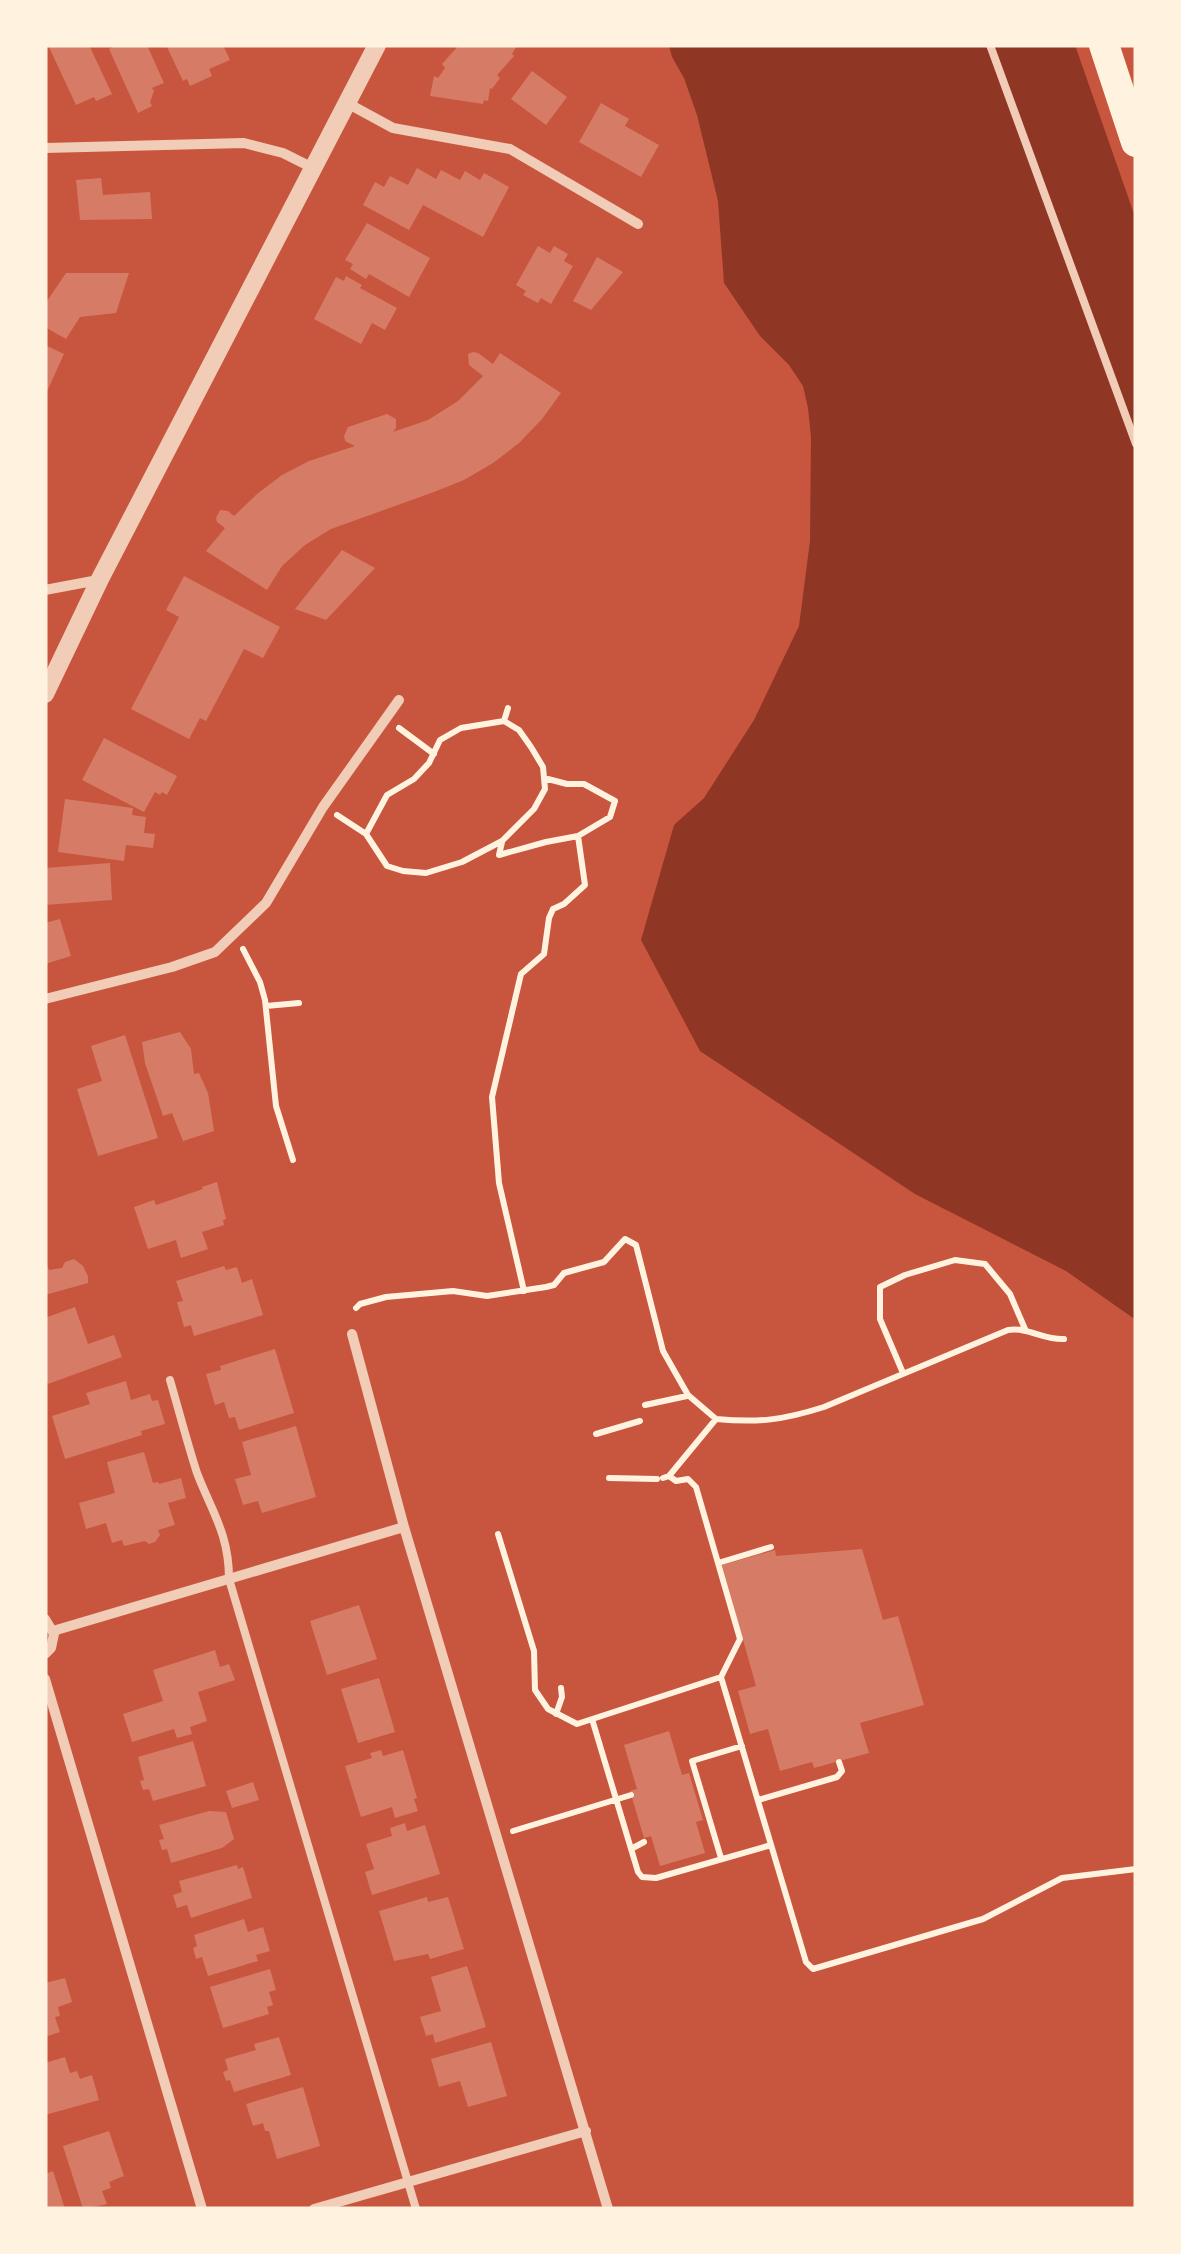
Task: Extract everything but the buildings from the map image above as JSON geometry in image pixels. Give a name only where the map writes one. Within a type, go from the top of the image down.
[{"type":"highway","points":[[1104,45],[1136,142]]},
{"type":"street","points":[[45,694],[377,45]]},
{"type":"street","points":[[348,103],[394,128],[510,150],[638,224]]},
{"type":"street","points":[[45,148],[244,143],[283,153],[313,168]]},
{"type":"street","points":[[45,590],[100,580]]},
{"type":"street","points":[[45,999],[214,952],[266,903],[323,807],[400,700]]},
{"type":"street","points":[[352,1334],[404,1527],[608,2209]]},
{"type":"street","points":[[53,1631],[404,1527]]},
{"type":"street","points":[[45,1619],[53,1631],[54,1642],[45,1654]]},
{"type":"street","points":[[45,1678],[202,2209]]},
{"type":"street","points":[[314,2209],[586,2131]]},
{"type":"lane","points":[[990,45],[1136,444]]},
{"type":"lane","points":[[170,1380],[198,1473],[225,1540],[229,1579],[416,2209]]},
{"type":"path","points":[[504,720],[508,708]]},
{"type":"path","points":[[386,719],[434,754]]},
{"type":"path","points":[[323,807],[366,834],[386,866],[426,873],[462,862],[502,841],[534,809],[545,789],[543,767],[520,730],[504,720],[461,728],[440,740],[430,764],[414,779],[388,795],[366,834]]},
{"type":"path","points":[[502,841],[499,855],[578,836],[610,818],[615,802],[584,784],[544,778]]},
{"type":"path","points":[[524,1291],[499,1182],[492,1097],[521,974],[544,954],[554,909],[585,884],[578,836]]},
{"type":"path","points":[[234,934],[260,982],[276,1106],[293,1160]]},
{"type":"path","points":[[266,1006],[299,1003]]},
{"type":"path","points":[[356,1308],[386,1297],[453,1292],[486,1296],[546,1287],[564,1273],[604,1262],[626,1239],[636,1244],[663,1352],[688,1396],[716,1419],[774,1421],[796,1416],[1008,1330],[1020,1328],[1051,1340],[1064,1338]]},
{"type":"path","points":[[902,1373],[880,1319],[880,1287],[905,1275],[956,1260],[985,1264],[1010,1294],[1025,1330]]},
{"type":"path","points":[[645,1405],[688,1396]]},
{"type":"path","points":[[663,1478],[716,1419]]},
{"type":"path","points":[[596,1434],[640,1421]]},
{"type":"path","points":[[609,1478],[688,1480],[696,1487],[740,1639],[721,1677],[806,1962],[813,1969],[982,1918],[1062,1878],[1136,1869]]},
{"type":"path","points":[[498,1534],[534,1651],[535,1690],[556,1714],[577,1724],[721,1677]]},
{"type":"path","points":[[718,1562],[771,1547]]},
{"type":"path","points":[[556,1714],[561,1688]]},
{"type":"path","points":[[592,1719],[638,1872],[647,1879],[771,1845]]},
{"type":"path","points":[[721,1858],[692,1761],[742,1746]]},
{"type":"path","points":[[758,1800],[837,1777],[842,1771],[839,1762]]},
{"type":"path","points":[[516,1830],[631,1795]]},
{"type":"path","points":[[631,1849],[644,1842]]},
{"type":"shaded area","points":[[669,45],[1136,45],[1136,1320],[1066,1271],[915,1194],[700,1051],[641,940],[674,825],[704,798],[754,720],[799,626],[810,541],[811,437],[803,386],[789,365],[760,336],[724,283],[718,201],[697,115]]},
{"type":"pier","points":[[1075,45],[1136,45],[1136,220],[1126,191]]}]
